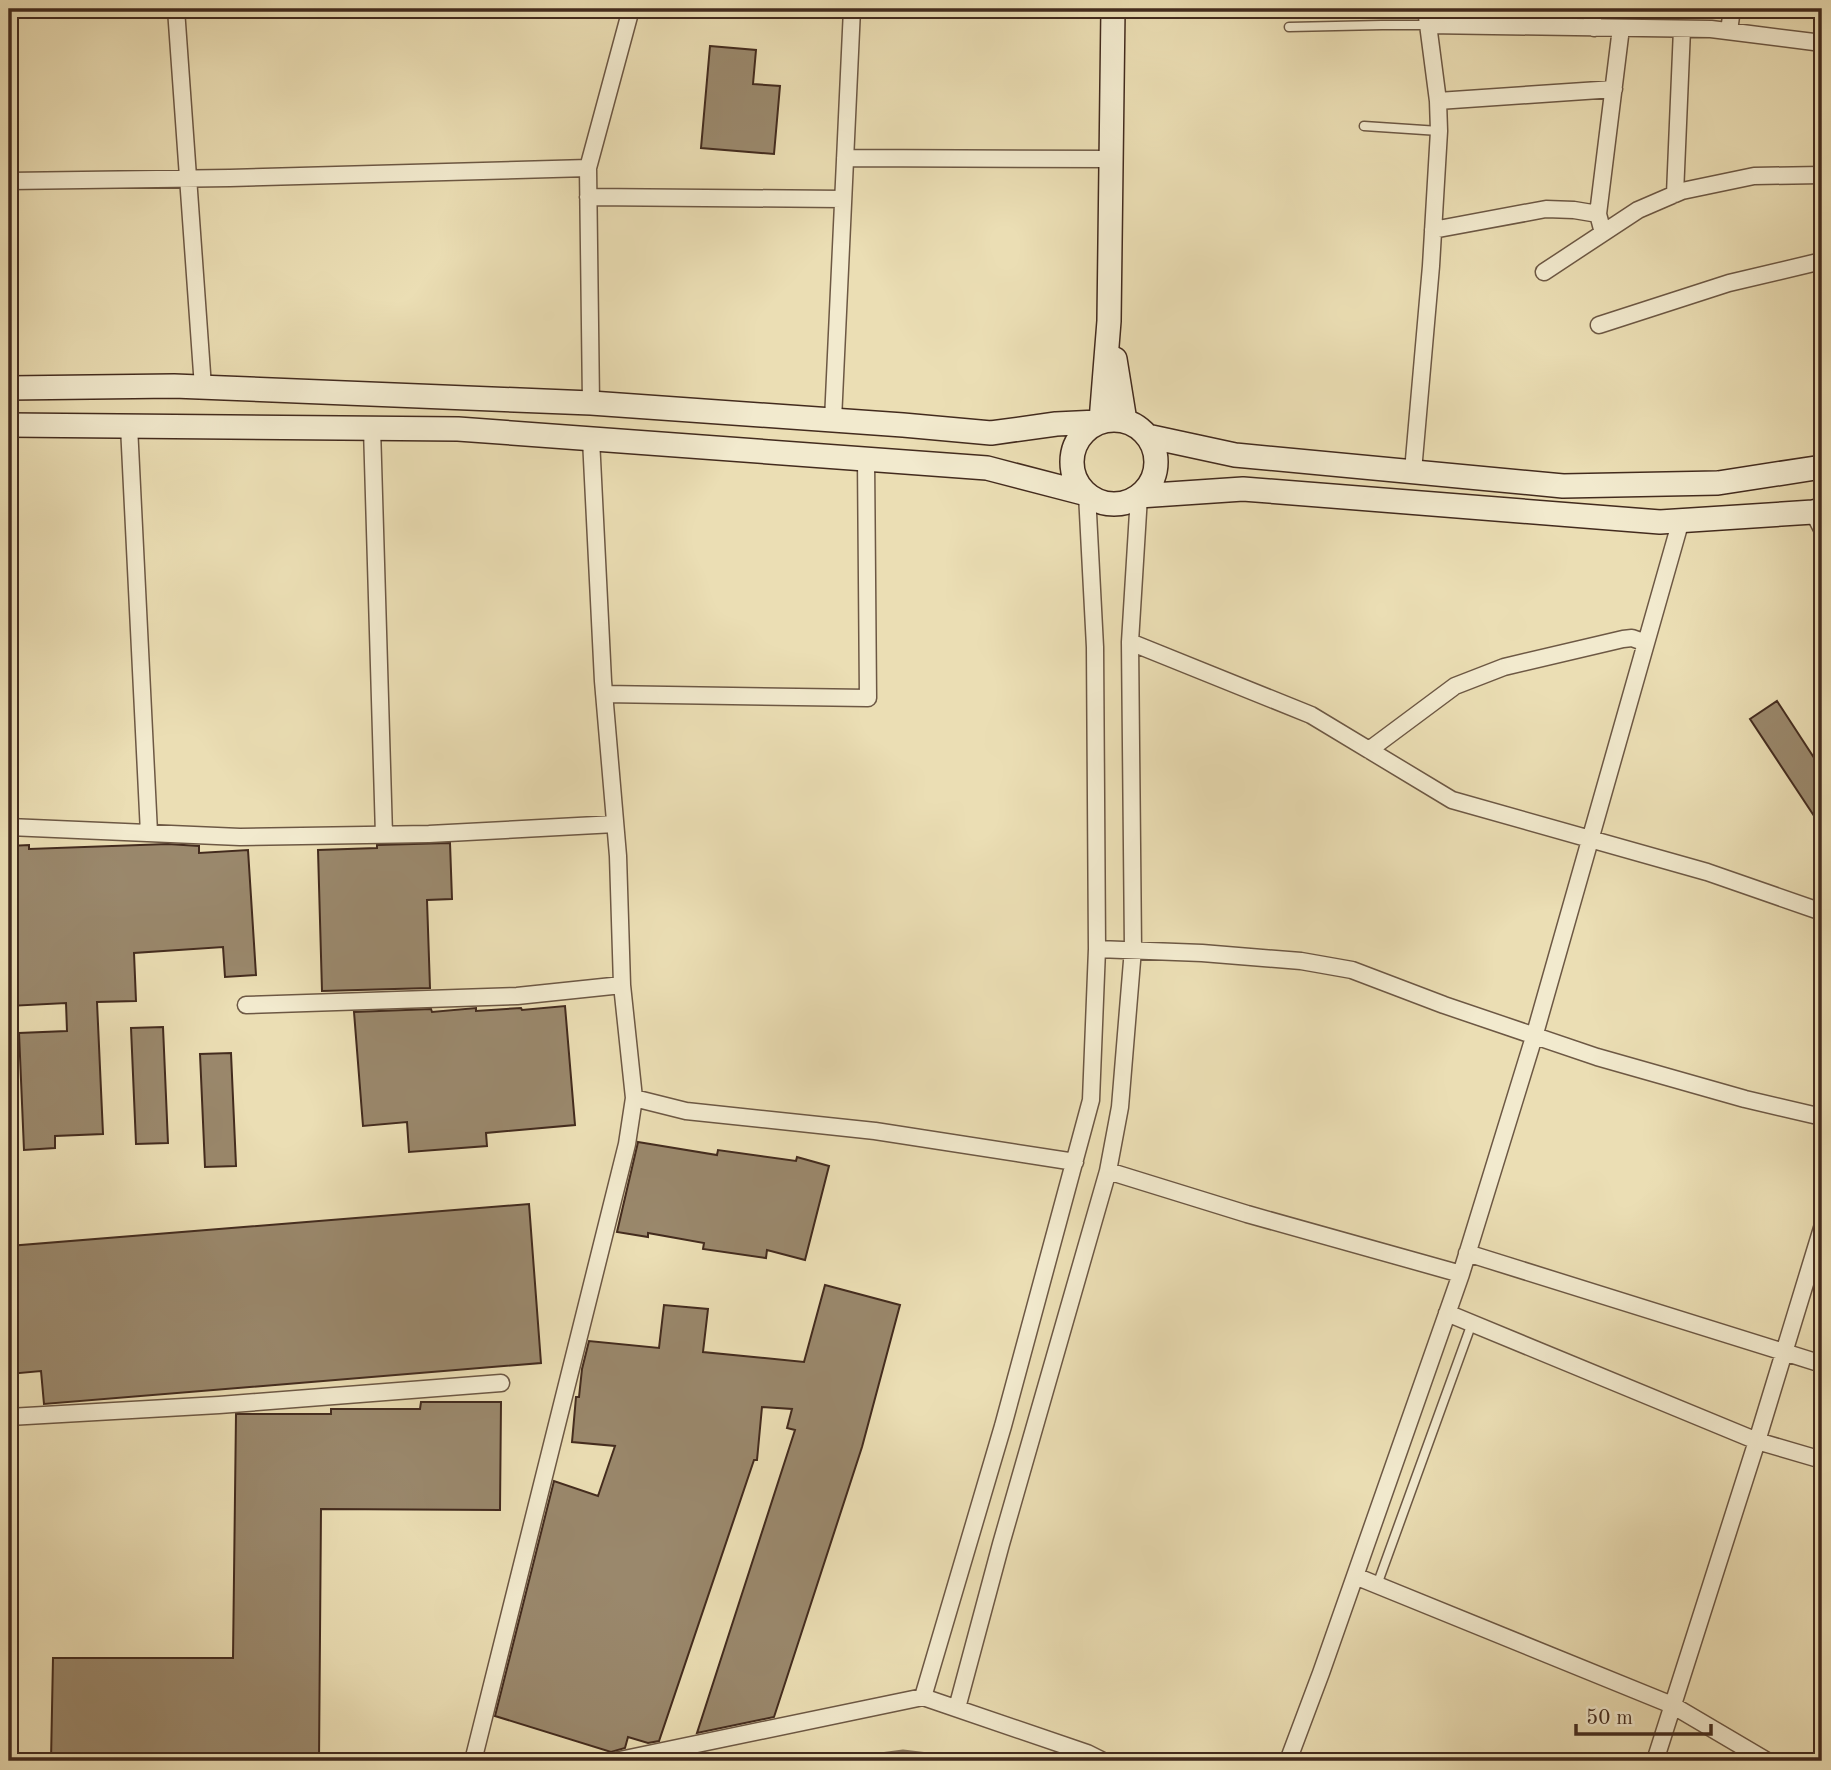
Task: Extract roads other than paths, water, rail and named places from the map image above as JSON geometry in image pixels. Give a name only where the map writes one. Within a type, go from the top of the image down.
[{"type":"main road","points":[[1100,422],[1110,321],[1113,9]]},
{"type":"main road","points":[[1110,321],[1125,421]]},
{"type":"main road","points":[[9,388],[174,386],[591,404],[991,433],[1112,419],[1138,426],[1154,447],[1154,474],[1139,496]]},
{"type":"main road","points":[[1087,495],[1077,484],[1072,470],[1072,456],[1085,430],[1100,422]]},
{"type":"main road","points":[[9,425],[458,429],[987,467],[1113,504],[1139,496],[1243,489],[1660,523],[1681,520],[1819,517]]},
{"type":"main road","points":[[1147,436],[1235,455],[1563,486],[1718,482],[1822,467]]},
{"type":"street","points":[[176,9],[203,387]]},
{"type":"street","points":[[591,404],[588,168],[631,9]]},
{"type":"street","points":[[833,420],[852,9]]},
{"type":"street","points":[[1591,9],[1594,27]]},
{"type":"street","points":[[1729,31],[1732,9]]},
{"type":"street","points":[[1413,471],[1439,131],[1438,101],[1427,17],[1594,27],[1729,31],[1822,43]]},
{"type":"street","points":[[1603,233],[1598,214],[1621,28]]},
{"type":"street","points":[[1675,194],[1682,29]]},
{"type":"street","points":[[1438,101],[1614,89]]},
{"type":"street","points":[[845,159],[1111,159]]},
{"type":"street","points":[[9,181],[588,168]]},
{"type":"street","points":[[1544,272],[1638,210],[1682,191],[1754,176],[1822,174]]},
{"type":"street","points":[[588,197],[843,199]]},
{"type":"street","points":[[1433,230],[1546,209],[1598,214]]},
{"type":"street","points":[[1599,325],[1729,283],[1822,261]]},
{"type":"street","points":[[130,426],[149,833]]},
{"type":"street","points":[[372,428],[384,835]]},
{"type":"street","points":[[473,1761],[627,1144],[634,1098],[622,985],[618,856],[604,694],[591,439]]},
{"type":"street","points":[[604,694],[868,698],[866,459]]},
{"type":"street","points":[[923,1696],[1003,1426],[1091,1100],[1097,949],[1095,646],[1087,495]]},
{"type":"street","points":[[957,1707],[1027,1449],[1108,1171],[1120,1107],[1133,949],[1130,642],[1139,496]]},
{"type":"street","points":[[1288,1761],[1461,1274],[1534,1037],[1681,520]]},
{"type":"street","points":[[1369,750],[1455,686],[1504,667],[1623,639],[1632,638],[1646,643]]},
{"type":"street","points":[[1130,642],[1311,715],[1452,800],[1707,872],[1822,912]]},
{"type":"street","points":[[9,827],[240,836],[429,834],[615,824]]},
{"type":"street","points":[[1097,949],[1133,949],[1301,961],[1352,970],[1534,1037],[1597,1057],[1822,1117]]},
{"type":"street","points":[[246,1005],[517,996],[622,985]]},
{"type":"street","points":[[634,1098],[686,1111],[875,1131],[1075,1162]]},
{"type":"street","points":[[1108,1171],[1247,1214],[1461,1274]]},
{"type":"street","points":[[1654,1761],[1822,1228]]},
{"type":"street","points":[[1467,1253],[1822,1364]]},
{"type":"street","points":[[1447,1313],[1756,1441],[1822,1461]]},
{"type":"street","points":[[9,1417],[219,1405],[501,1383]]},
{"type":"street","points":[[1355,1576],[1672,1705],[1767,1761]]},
{"type":"street","points":[[615,1761],[923,1696],[1103,1761]]},
{"type":"lane","points":[[1155,9],[1155,12],[1198,9]]},
{"type":"lane","points":[[1289,27],[1382,24],[1427,17]]},
{"type":"lane","points":[[1364,126],[1439,131]]},
{"type":"lane","points":[[1377,1585],[1472,1323]]},
{"type":"waterway","points":[[835,1761],[903,1752],[967,1761]]}]
